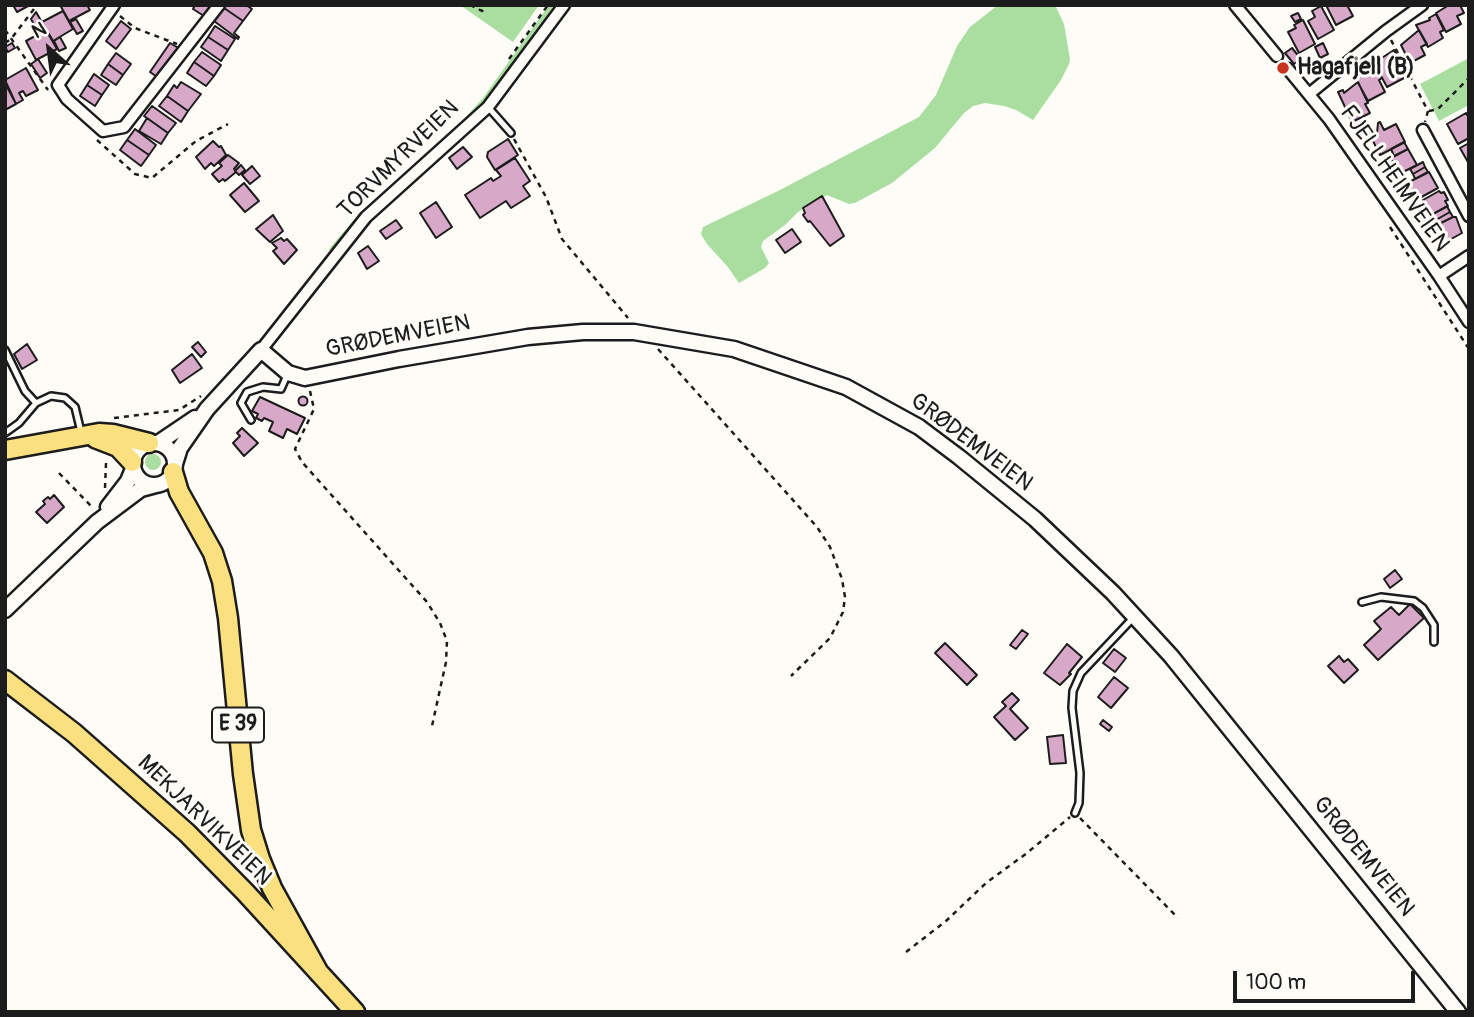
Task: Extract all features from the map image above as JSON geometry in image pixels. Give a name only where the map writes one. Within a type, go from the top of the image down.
[{"type":"highway","points":[[5,450],[81,435],[113,434],[153,443]]},
{"type":"highway","points":[[81,435],[111,444],[122,451],[133,466]]},
{"type":"highway","name":"E 39","points":[[174,468],[179,492],[206,539],[222,581],[243,774],[254,840],[272,888],[320,973]]},
{"type":"highway","name":"MEKJARVIKVEIEN","points":[[5,680],[74,733],[187,833],[355,1012]]},
{"type":"main road","name":"GRØDEMVEIEN","points":[[261,350],[288,373],[305,378],[515,339],[583,332],[639,333],[734,349],[767,358],[846,387],[919,427],[989,480],[1054,537],[1136,616],[1458,1010]]},
{"type":"main road","name":"TORVMYRVEIEN","points":[[153,443],[205,402],[261,350]]},
{"type":"main road","name":"TORVMYRVEIEN","points":[[174,468],[180,448],[205,402]]},
{"type":"main road","points":[[5,610],[94,515],[128,481],[137,450],[153,443],[168,448],[174,468],[163,483],[141,489],[94,515]]},
{"type":"main road","points":[[133,466],[135,475],[144,483],[156,485]]},
{"type":"street","points":[[99,5],[107,14]]},
{"type":"street","points":[[114,5],[58,85],[67,99],[103,131],[124,127],[219,5]]},
{"type":"street","name":"TORVMYRVEIEN","points":[[261,350],[366,217],[488,107],[564,5]]},
{"type":"street","points":[[1235,5],[1277,56]]},
{"type":"street","points":[[1309,94],[1422,5]]},
{"type":"street","name":"FJELLHEIMVEIEN","points":[[1288,69],[1329,119],[1469,322]]},
{"type":"street","points":[[1423,130],[1469,216]]},
{"type":"street","points":[[1439,275],[1469,256]]},
{"type":"lane","points":[[1277,56],[1288,69]]},
{"type":"lane","points":[[488,107],[511,133]]},
{"type":"lane","points":[[5,350],[25,391],[36,403]]},
{"type":"lane","points":[[251,421],[241,403],[247,392],[263,387],[281,389],[288,373]]},
{"type":"lane","points":[[5,433],[19,423],[36,403],[51,396],[65,398],[71,402],[78,415],[81,435]]},
{"type":"lane","points":[[1362,602],[1381,597],[1414,601],[1423,608],[1434,625],[1434,642]]},
{"type":"lane","points":[[1075,813],[1079,803],[1080,774],[1072,708],[1073,691],[1081,673],[1136,616]]},
{"type":"path","points":[[5,43],[11,40],[37,5]]},
{"type":"path","points":[[470,5],[482,11],[486,5]]},
{"type":"path","points":[[107,14],[116,14],[135,28],[173,41],[186,49]]},
{"type":"path","points":[[5,30],[52,96],[58,85]]},
{"type":"path","points":[[1386,31],[1428,111],[1423,130]]},
{"type":"path","points":[[1428,111],[1438,109],[1469,78]]},
{"type":"path","points":[[96,140],[135,174],[152,178],[197,141],[228,124]]},
{"type":"path","points":[[511,133],[546,197],[562,239],[639,333],[817,527],[831,547],[842,579],[845,597],[843,612],[830,638],[791,676]]},
{"type":"path","points":[[305,378],[314,409],[295,449],[302,462],[427,603],[447,641],[446,662],[432,726]]},
{"type":"path","points":[[136,421],[140,414],[178,410],[205,402]]},
{"type":"path","points":[[105,495],[106,463],[113,454]]},
{"type":"path","points":[[60,472],[94,515],[100,502]]},
{"type":"path","points":[[906,951],[1075,813],[1178,918]]},
{"type":"green space","points":[[460,5],[539,5],[513,42]]},
{"type":"green space","points":[[549,5],[554,5],[517,61],[477,112],[352,228],[331,253],[329,249],[358,215],[454,130],[483,98]]},
{"type":"green space","points":[[998,5],[1055,5],[1064,24],[1069,64],[1033,120],[1004,106],[985,103],[973,106],[935,148],[892,183],[855,203],[849,204],[827,195],[798,212],[763,241],[761,247],[769,263],[765,268],[739,283],[707,244],[701,234],[703,227],[919,117],[936,95],[957,46],[970,27]]},
{"type":"green space","points":[[1469,58],[1469,105],[1439,121],[1420,84]]},
{"type":"green space","points":[[150,454],[156,454],[161,462],[159,468],[150,470],[145,465],[145,459]]},
{"type":"building","points":[[13,5],[30,5],[17,12]]},
{"type":"building","points":[[60,5],[87,5],[90,10],[69,21]]},
{"type":"building","points":[[195,5],[212,5],[204,16],[193,9]]},
{"type":"building","points":[[226,5],[246,5],[252,9],[243,21],[224,8]]},
{"type":"building","points":[[1326,5],[1347,5],[1353,16],[1336,25]]},
{"type":"building","points":[[1449,5],[1460,5],[1464,13],[1457,16],[1461,24],[1446,32],[1436,13]]},
{"type":"building","points":[[1321,6],[1334,30],[1318,39],[1308,21],[1315,17],[1312,11]]},
{"type":"building","points":[[224,8],[243,21],[234,33],[238,39],[214,21]]},
{"type":"building","points":[[63,11],[73,29],[53,41],[42,22]]},
{"type":"building","points":[[36,12],[43,24],[36,28],[31,19]]},
{"type":"building","points":[[1298,13],[1301,19],[1295,22],[1291,16]]},
{"type":"building","points":[[1436,14],[1444,30],[1440,32],[1443,38],[1428,47],[1416,25],[1430,20],[1429,18]]},
{"type":"building","points":[[76,19],[83,31],[77,34],[70,22]]},
{"type":"building","points":[[1303,20],[1315,44],[1299,53],[1288,32]]},
{"type":"building","points":[[121,21],[131,29],[116,49],[106,41]]},
{"type":"building","points":[[215,26],[235,39],[228,50],[208,37]]},
{"type":"building","points":[[46,30],[57,49],[36,60],[26,41]]},
{"type":"building","points":[[1419,30],[1427,44],[1421,47],[1425,55],[1410,63],[1401,45]]},
{"type":"building","points":[[60,37],[66,48],[59,51],[54,41]]},
{"type":"building","points":[[208,37],[228,50],[221,61],[201,47]]},
{"type":"building","points":[[12,43],[15,48],[8,52],[5,47]]},
{"type":"building","points":[[170,43],[180,49],[160,79],[150,72]]},
{"type":"building","points":[[1323,43],[1328,54],[1320,58],[1315,47]]},
{"type":"building","points":[[1292,48],[1301,59],[1294,64],[1285,53]]},
{"type":"building","points":[[1394,50],[1403,68],[1399,70],[1404,78],[1387,87],[1374,63]]},
{"type":"building","points":[[202,52],[221,65],[214,76],[194,62]]},
{"type":"building","points":[[116,53],[131,64],[123,75],[108,64]]},
{"type":"building","points":[[38,59],[47,73],[40,78],[31,64]]},
{"type":"building","points":[[194,62],[214,76],[206,86],[187,73]]},
{"type":"building","points":[[108,64],[123,75],[116,85],[101,75]]},
{"type":"building","points":[[1375,66],[1382,78],[1379,80],[1385,92],[1368,101],[1356,79]]},
{"type":"building","points":[[26,68],[38,90],[26,96],[23,91],[19,93],[23,100],[16,104],[5,80]]},
{"type":"building","points":[[94,74],[109,85],[102,95],[87,85]]},
{"type":"building","points":[[181,82],[201,94],[188,111],[167,96],[174,85],[177,88]]},
{"type":"building","points":[[1358,82],[1370,113],[1352,122],[1338,92],[1343,90],[1344,93]]},
{"type":"building","points":[[5,83],[16,104],[5,110]]},
{"type":"building","points":[[87,85],[102,95],[95,106],[80,96]]},
{"type":"building","points":[[167,96],[188,111],[181,122],[159,106]]},
{"type":"building","points":[[152,106],[176,123],[168,133],[144,116]]},
{"type":"building","points":[[1466,113],[1469,118],[1469,138],[1458,144],[1447,124]]},
{"type":"building","points":[[147,118],[168,133],[161,144],[139,131]]},
{"type":"building","points":[[1380,122],[1384,130],[1396,124],[1405,142],[1380,155],[1371,137],[1377,133]]},
{"type":"building","points":[[135,129],[156,145],[149,155],[127,140]]},
{"type":"building","points":[[508,139],[518,155],[495,170],[487,157],[488,152]]},
{"type":"building","points":[[127,140],[149,155],[141,166],[120,150]]},
{"type":"building","points":[[213,141],[221,146],[226,155],[214,166],[211,163],[205,169],[196,157]]},
{"type":"building","points":[[1404,142],[1408,149],[1394,156],[1391,149]]},
{"type":"building","points":[[1469,143],[1469,164],[1460,148]]},
{"type":"building","points":[[463,147],[472,157],[457,169],[449,158]]},
{"type":"building","points":[[1408,149],[1417,165],[1399,174],[1391,158]]},
{"type":"building","points":[[228,155],[239,163],[234,169],[236,172],[225,181],[223,179],[219,182],[212,174],[222,166],[219,163]]},
{"type":"building","points":[[515,158],[530,181],[523,186],[530,196],[511,208],[506,201],[480,218],[465,195],[491,178],[493,181],[501,176],[496,170]]},
{"type":"building","points":[[1423,162],[1425,167],[1413,174],[1410,169]]},
{"type":"building","points":[[241,165],[245,170],[239,175],[235,171]]},
{"type":"building","points":[[252,166],[260,176],[250,184],[242,175]]},
{"type":"building","points":[[1425,167],[1428,172],[1415,179],[1413,174]]},
{"type":"building","points":[[1429,172],[1438,188],[1416,200],[1407,183]]},
{"type":"building","points":[[244,183],[259,201],[245,212],[230,195]]},
{"type":"building","points":[[1439,191],[1444,192],[1448,206],[1431,215],[1423,200]]},
{"type":"building","points":[[822,196],[844,236],[830,246],[803,215],[803,208]]},
{"type":"building","points":[[436,202],[452,227],[436,238],[420,213]]},
{"type":"building","points":[[1447,206],[1450,212],[1434,221],[1431,215]]},
{"type":"building","points":[[1450,212],[1453,217],[1437,225],[1434,221]]},
{"type":"building","points":[[273,215],[283,231],[270,242],[256,229]]},
{"type":"building","points":[[1456,217],[1462,233],[1444,243],[1435,226]]},
{"type":"building","points":[[396,220],[402,228],[386,239],[380,231]]},
{"type":"building","points":[[792,229],[801,242],[785,253],[776,240]]},
{"type":"building","points":[[281,238],[284,241],[287,239],[297,250],[284,264],[273,251],[277,248],[272,243]]},
{"type":"building","points":[[368,246],[379,261],[367,269],[358,253]]},
{"type":"building","points":[[198,342],[206,352],[201,357],[192,347]]},
{"type":"building","points":[[27,344],[37,360],[22,369],[14,354]]},
{"type":"building","points":[[192,354],[202,368],[180,383],[172,370]]},
{"type":"building","points":[[260,397],[305,418],[297,434],[287,429],[283,438],[269,431],[273,422],[256,418],[258,414],[252,411]]},
{"type":"building","points":[[303,397],[307,401],[303,405],[299,401]]},
{"type":"building","points":[[242,428],[258,443],[244,456],[233,443],[240,436],[237,433]]},
{"type":"building","points":[[54,495],[64,507],[47,523],[36,512],[45,504],[43,501]]},
{"type":"building","points":[[1395,570],[1402,579],[1390,588],[1384,579]]},
{"type":"building","points":[[1410,604],[1424,618],[1378,660],[1364,645],[1381,629],[1374,621],[1391,607],[1399,615]]},
{"type":"building","points":[[1022,630],[1028,634],[1016,649],[1010,645]]},
{"type":"building","points":[[945,643],[977,675],[967,685],[935,653]]},
{"type":"building","points":[[1067,644],[1082,657],[1060,685],[1044,673]]},
{"type":"building","points":[[1114,649],[1126,658],[1115,672],[1103,663]]},
{"type":"building","points":[[1339,656],[1344,662],[1348,659],[1358,670],[1344,683],[1328,666]]},
{"type":"building","points":[[1114,677],[1128,688],[1111,708],[1098,697]]},
{"type":"building","points":[[1012,693],[1019,700],[1010,709],[1028,728],[1015,740],[994,717],[1006,706],[1002,702]]},
{"type":"building","points":[[1103,720],[1112,727],[1109,731],[1100,724]]},
{"type":"building","points":[[1063,735],[1066,763],[1050,764],[1047,737]]},
{"type":"place","name":"Hagafjell (B)","points":[[1283,68]]}]
